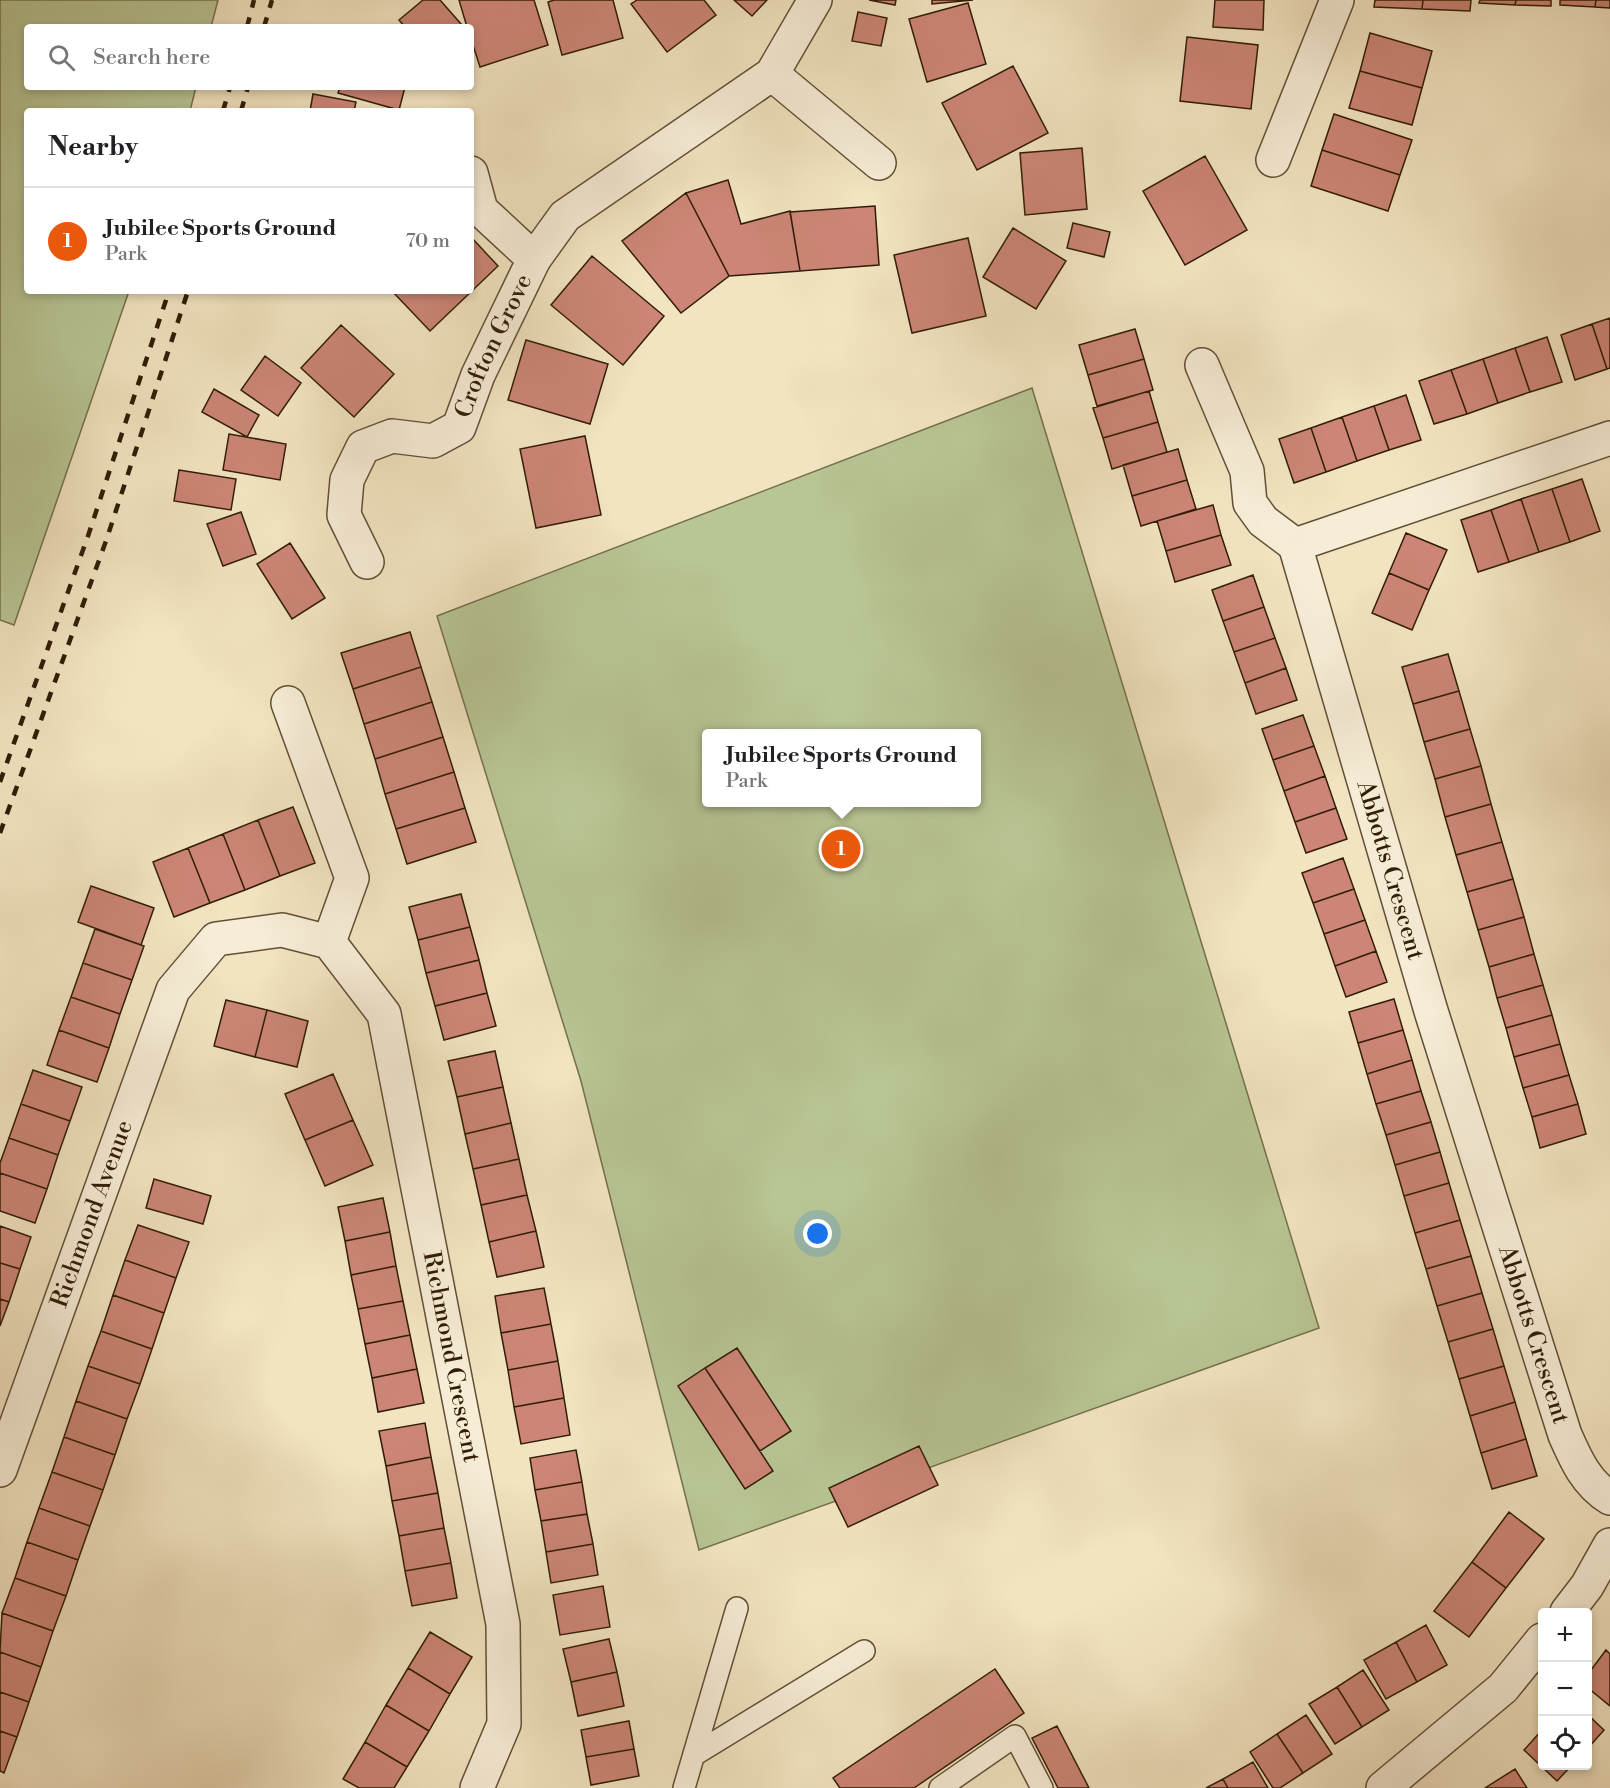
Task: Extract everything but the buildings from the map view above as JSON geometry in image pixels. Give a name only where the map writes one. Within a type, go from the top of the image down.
[{"type":"street","name":"Crofton Grove","points":[[367,562],[344,515],[347,480],[363,447],[392,436],[433,441],[459,426],[478,375],[534,259],[565,216],[772,74],[815,0]]},
{"type":"street","points":[[1273,160],[1337,0]]},
{"type":"street","points":[[772,74],[879,163]]},
{"type":"street","name":"Crofton Grove","points":[[474,184],[481,210],[534,259]]},
{"type":"street","points":[[1202,365],[1247,471],[1250,503],[1263,521],[1295,545],[1610,438]]},
{"type":"street","name":"Abbotts Crescent","points":[[1295,545],[1431,1011],[1565,1436],[1579,1467],[1596,1488],[1610,1498]]},
{"type":"street","points":[[288,703],[351,878],[329,942]]},
{"type":"street","name":"Richmond Avenue","points":[[0,1470],[173,990],[216,939],[282,930],[329,942]]},
{"type":"street","name":"Richmond Crescent","points":[[329,942],[384,1014],[503,1624],[504,1724],[477,1788]]},
{"type":"street","points":[[1570,1608],[1587,1586],[1610,1545]]},
{"type":"street","points":[[1383,1788],[1503,1688],[1538,1645]]},
{"type":"lane","points":[[684,1788],[737,1608]]},
{"type":"lane","points":[[694,1755],[864,1651]]},
{"type":"lane","points":[[940,1788],[1014,1736],[1042,1788]]},
{"type":"green space","points":[[0,0],[218,0],[212,24],[24,24],[24,90],[195,90],[191,108],[24,108],[24,294],[128,294],[14,625],[0,620]]},
{"type":"green space","points":[[1032,388],[1319,1328],[699,1550],[581,1081],[437,616]]},
{"type":"railway","points":[[248,24],[254,0]]},
{"type":"railway","points":[[265,24],[272,0]]},
{"type":"railway","points":[[224,108],[229,90]]},
{"type":"railway","points":[[242,108],[247,90]]},
{"type":"railway","points":[[0,782],[88,536],[168,294]]},
{"type":"railway","points":[[0,833],[106,541],[187,294]]},
{"type":"place","name":"Jubilee Sports Ground","points":[[841,849]]}]
